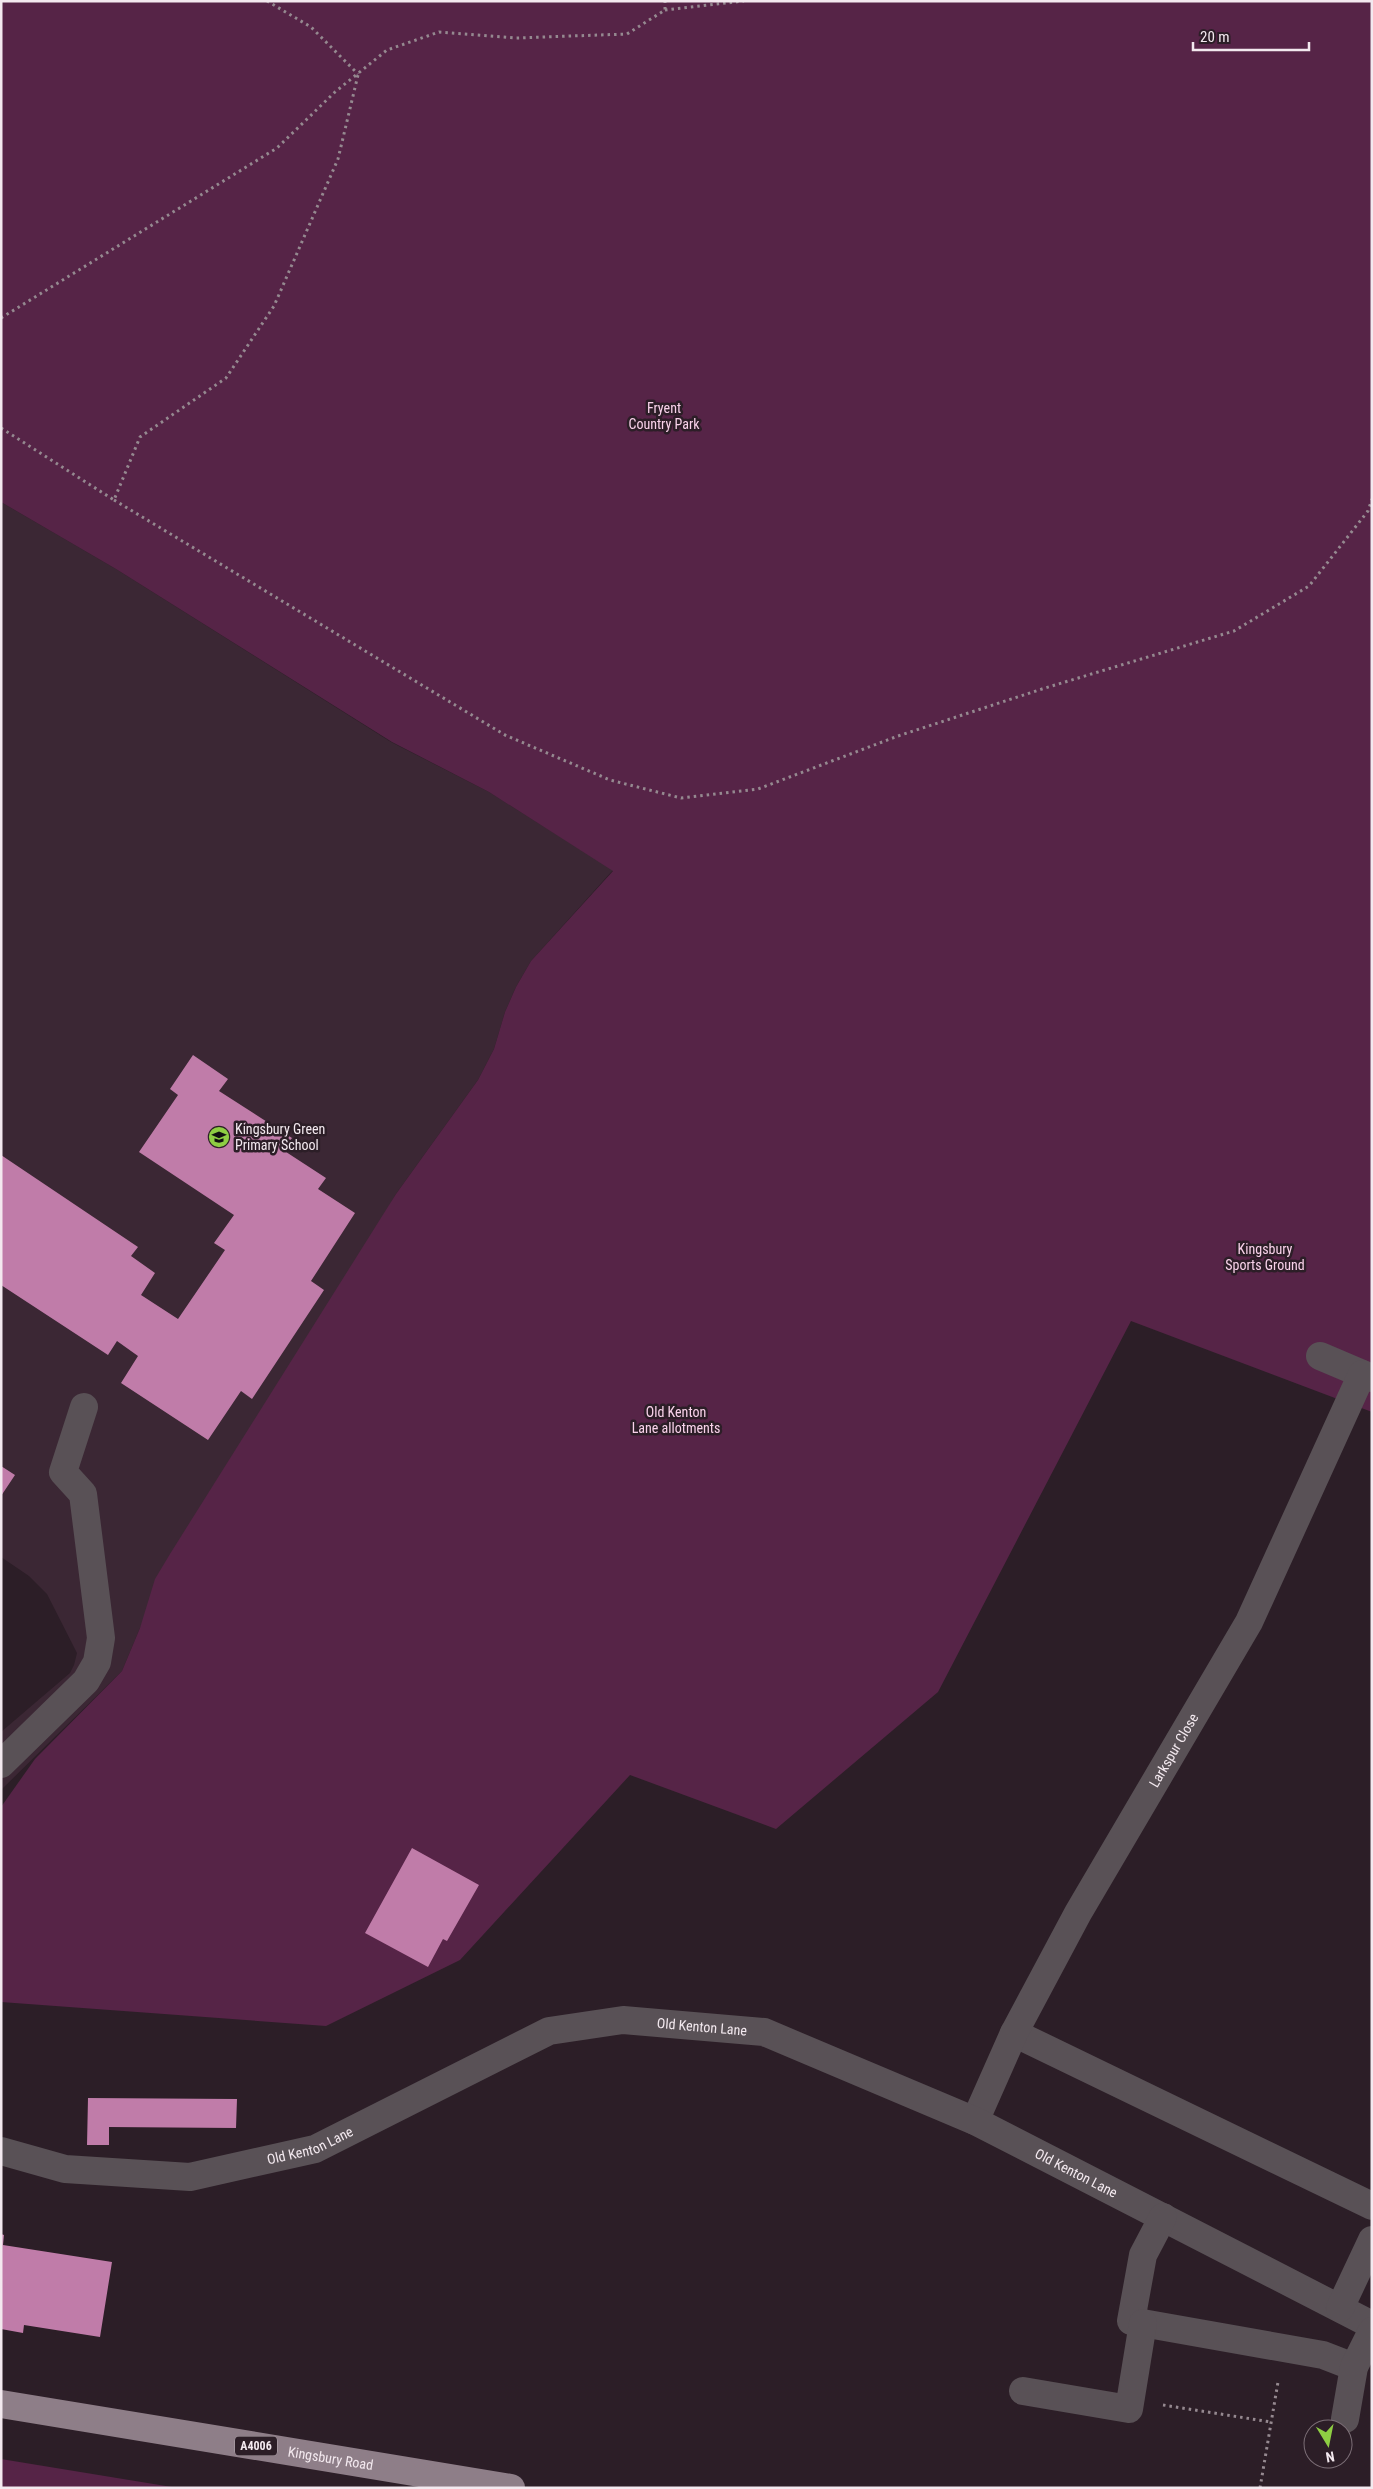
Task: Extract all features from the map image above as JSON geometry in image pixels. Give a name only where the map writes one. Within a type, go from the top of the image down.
[{"type":"main road","name":"Kingsbury Road","points":[[1,2404],[511,2488]]},
{"type":"street","name":"Larkspur Close","points":[[975,2121],[1014,2033],[1078,1912],[1249,1622],[1367,1376],[1320,1356]]},
{"type":"street","points":[[1,1764],[86,1681],[97,1662],[101,1638],[83,1494],[63,1472],[84,1407]]},
{"type":"street","name":"Old Kenton Lane","points":[[1,2151],[65,2169],[190,2177],[315,2149],[550,2031],[623,2020],[764,2032],[975,2121],[1372,2325]]},
{"type":"street","points":[[1014,2033],[1372,2206]]},
{"type":"street","points":[[1162,2217],[1143,2255],[1131,2321],[1284,2347],[1323,2355],[1354,2366]]},
{"type":"street","points":[[1340,2308],[1372,2240]]},
{"type":"street","points":[[1023,2391],[1129,2409],[1143,2323]]},
{"type":"street","points":[[1345,2419],[1354,2366],[1372,2331]]},
{"type":"path","points":[[267,1],[311,26],[358,74]]},
{"type":"path","points":[[665,1],[665,10]]},
{"type":"path","points":[[1,318],[277,148],[335,92],[387,50],[439,32],[516,38],[627,34],[665,10],[744,1]]},
{"type":"path","points":[[114,500],[140,437],[226,378],[274,306],[338,159],[358,74]]},
{"type":"path","points":[[1,428],[114,500],[505,735],[610,780],[681,798],[758,788],[907,733],[1234,630],[1309,586],[1368,510],[1372,499]]},
{"type":"path","points":[[1260,2488],[1284,2347]]},
{"type":"path","points":[[1131,2399],[1271,2422]]},
{"type":"shaded area","name":"Kingsbury Green Primary School","points":[[1,502],[116,569],[391,742],[489,792],[613,870],[531,961],[516,987],[505,1012],[494,1049],[478,1080],[396,1194],[140,1628],[122,1671],[1,1790],[1,1732],[70,1673],[77,1653],[47,1594],[29,1576],[1,1557]]},
{"type":"green space","points":[[1,1],[1372,1],[1372,1412],[1131,1321],[938,1692],[776,1829],[630,1775],[460,1960],[326,2026],[1,2002],[1,1807],[35,1759],[122,1671],[140,1628],[155,1579],[396,1194],[478,1080],[494,1049],[505,1012],[516,987],[531,961],[613,871],[489,792],[392,742],[116,569],[1,502]]},
{"type":"green space","points":[[1,2459],[178,2488],[1,2488]]},
{"type":"building","points":[[193,1055],[228,1079],[219,1091],[292,1138],[283,1150],[326,1178],[318,1189],[355,1213],[311,1281],[324,1290],[252,1399],[241,1391],[208,1440],[121,1383],[138,1356],[117,1341],[108,1355],[1,1285],[1,1155],[138,1247],[131,1256],[155,1273],[141,1295],[178,1319],[225,1250],[214,1243],[234,1215],[139,1152],[178,1095],[170,1089]]},
{"type":"building","points":[[1,1466],[15,1475],[1,1496]]},
{"type":"building","points":[[412,1848],[479,1885],[447,1941],[443,1939],[428,1967],[365,1933]]},
{"type":"building","points":[[88,2098],[237,2099],[236,2128],[109,2127],[109,2145],[87,2145]]},
{"type":"building","points":[[1,2234],[4,2235],[3,2245],[112,2262],[100,2337],[24,2325],[23,2333],[1,2329]]},
{"type":"place","name":"Kingsbury Green Primary School","points":[[219,1137]]},
{"type":"park label","name":"Fryent Country Park","points":[[664,416]]},
{"type":"park label","name":"Kingsbury Sports Ground","points":[[1265,1258]]},
{"type":"park label","name":"Old Kenton Lane allotments","points":[[676,1420]]}]
